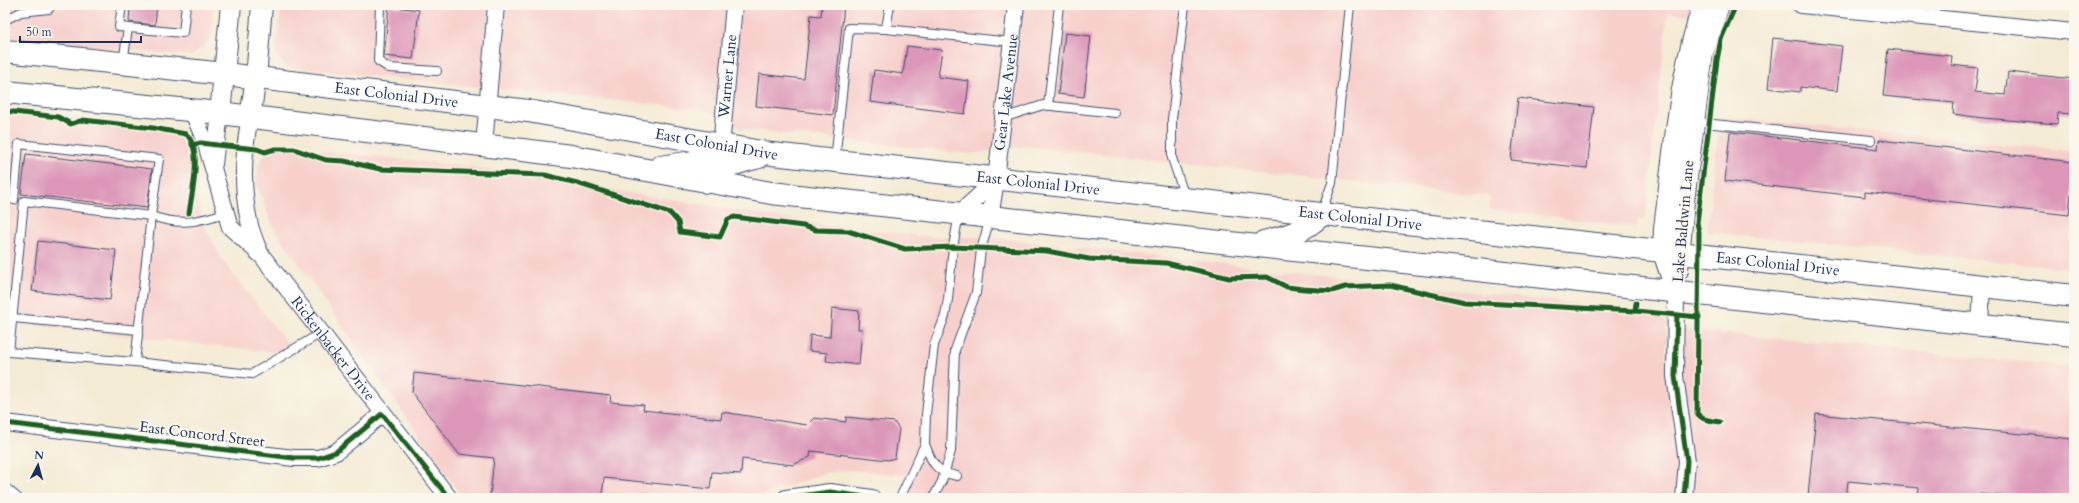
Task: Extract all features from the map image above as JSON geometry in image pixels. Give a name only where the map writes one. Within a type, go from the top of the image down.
[{"type":"highway","name":"East Colonial Drive","points":[[5,51],[225,74],[528,111],[721,147],[835,162],[2074,296]]},
{"type":"highway","points":[[5,92],[192,110],[571,156],[771,193],[2074,335]]},
{"type":"highway","points":[[642,169],[679,166],[700,161],[721,147]]},
{"type":"highway","points":[[707,182],[718,171],[731,164],[772,154]]},
{"type":"highway","points":[[1251,246],[1294,234],[1308,227],[1321,215]]},
{"type":"street","points":[[220,114],[231,5]]},
{"type":"street","points":[[250,117],[256,78],[262,5]]},
{"type":"street","points":[[484,145],[496,5]]},
{"type":"street","name":"Warner Lane","points":[[721,147],[734,5]]},
{"type":"street","name":"Gear Lake Avenue","points":[[990,218],[996,180],[1016,5]]},
{"type":"street","name":"Lake Baldwin Lane","points":[[1676,292],[1671,253],[1664,228],[1684,75],[1692,37],[1703,5]]},
{"type":"street","name":"Lake Baldwin Lane","points":[[1671,253],[1693,122],[1702,53],[1719,5]]},
{"type":"street","points":[[1802,5],[2074,32]]},
{"type":"street","name":"Rickenbacker Drive","points":[[192,110],[206,144],[230,226],[262,256],[382,414],[449,498]]},
{"type":"street","name":"Rickenbacker Drive","points":[[214,169],[220,114]]},
{"type":"street","name":"Rickenbacker Drive","points":[[250,117],[243,158],[244,187],[249,222],[262,256]]},
{"type":"street","points":[[959,214],[996,180]]},
{"type":"street","points":[[1980,324],[1982,286]]},
{"type":"street","points":[[1676,292],[1675,376],[1687,461],[1684,498]]},
{"type":"street","name":"East Concord Street","points":[[5,423],[294,458],[318,458],[336,452],[382,414]]},
{"type":"street","points":[[786,498],[830,492],[872,498]]},
{"type":"lane","points":[[5,20],[21,12],[49,8],[49,5]]},
{"type":"lane","points":[[122,5],[119,27],[183,33],[186,5]]},
{"type":"lane","points":[[380,5],[378,61],[389,68],[437,71]]},
{"type":"lane","points":[[886,29],[890,5]]},
{"type":"lane","points":[[1048,106],[1058,5]]},
{"type":"lane","points":[[1185,5],[1172,119],[1172,158],[1186,200]]},
{"type":"lane","points":[[1321,215],[1332,183],[1350,5]]},
{"type":"lane","points":[[123,64],[128,28]]},
{"type":"lane","points":[[835,162],[849,28],[886,29],[1012,42]]},
{"type":"lane","points":[[1003,118],[1048,106],[1115,113]]},
{"type":"lane","points":[[1693,122],[1871,140]]},
{"type":"lane","points":[[135,362],[151,216],[159,159],[19,144],[9,199],[151,216],[182,223],[197,222],[225,213]]},
{"type":"lane","points":[[24,201],[13,318],[7,352],[135,362],[252,374],[321,333]]},
{"type":"lane","points":[[958,476],[944,473],[931,462],[925,444],[926,414],[934,346],[945,316],[953,247],[959,214]]},
{"type":"lane","points":[[933,498],[944,473],[951,451],[956,350],[976,293],[981,250],[990,218]]},
{"type":"lane","points":[[13,318],[139,330]]},
{"type":"lane","points":[[900,498],[925,444]]},
{"type":"lane","points":[[5,487],[18,498]]},
{"type":"shaded area","points":[[5,5],[214,5],[211,39],[192,56],[5,38]]},
{"type":"shaded area","points":[[281,5],[1698,5],[1697,16],[1668,13],[1645,220],[1638,219],[1637,227],[1489,209],[1490,196],[1026,146],[971,154],[741,129],[706,110],[286,67],[276,56]]},
{"type":"shaded area","points":[[5,111],[182,131],[199,156],[197,196],[204,225],[222,260],[297,355],[5,322]]},
{"type":"shaded area","points":[[1720,117],[2074,151],[2074,269],[1707,232]]},
{"type":"shaded area","points":[[288,147],[464,166],[831,226],[930,237],[987,237],[1659,313],[1667,318],[1666,363],[1676,448],[1678,489],[1675,494],[1669,498],[904,498],[905,475],[851,470],[825,473],[754,498],[463,498],[273,227],[256,182],[258,166],[265,154],[273,149]]},
{"type":"shaded area","points":[[1678,329],[2074,367],[2074,498],[1702,498],[1693,493],[1687,487]]},
{"type":"building","points":[[130,5],[157,5],[155,25],[129,22]]},
{"type":"building","points":[[822,5],[844,5],[833,115],[756,106],[759,74],[804,79],[811,15],[821,16]]},
{"type":"building","points":[[389,6],[419,10],[413,59],[384,56]]},
{"type":"building","points":[[1065,33],[1091,36],[1084,97],[1058,94]]},
{"type":"building","points":[[1773,38],[1842,46],[1837,91],[1800,87],[1800,92],[1768,88]]},
{"type":"building","points":[[907,46],[942,50],[938,77],[969,81],[965,114],[870,102],[874,70],[903,74]]},
{"type":"building","points":[[1888,49],[1952,56],[1951,65],[1978,68],[1975,92],[2005,95],[2008,72],[2074,79],[2074,114],[2058,113],[2057,124],[1983,118],[1953,114],[1954,103],[1883,96]]},
{"type":"building","points":[[1518,98],[1594,107],[1587,168],[1511,160]]},
{"type":"building","points":[[1730,132],[1878,149],[1879,140],[2074,162],[2069,215],[1865,192],[1865,197],[1725,181]]},
{"type":"building","points":[[26,154],[152,169],[147,208],[21,194]]},
{"type":"building","points":[[38,241],[116,250],[110,300],[32,291]]},
{"type":"building","points":[[832,308],[859,311],[858,329],[862,329],[859,365],[826,361],[827,353],[809,351],[810,335],[830,337]]},
{"type":"building","points":[[414,373],[611,395],[610,402],[644,405],[643,410],[721,419],[722,412],[807,425],[814,418],[846,422],[846,417],[894,422],[899,429],[895,458],[888,460],[811,451],[810,457],[793,465],[742,459],[741,474],[712,472],[710,489],[604,478],[602,498],[505,498],[490,496],[494,458],[459,454],[412,393]]},
{"type":"building","points":[[1816,414],[2074,439],[2074,498],[2021,498],[1980,494],[1979,498],[1951,498],[1918,495],[1919,488],[1848,481],[1846,498],[1808,496]]},
{"type":"cycle path","points":[[1720,422],[1701,418],[1697,413],[1699,232],[1697,223],[1717,60],[1721,39],[1736,5]]},
{"type":"cycle path","points":[[5,111],[58,117],[71,124],[83,120],[153,128],[186,134],[191,141],[195,160],[194,183],[189,213]]},
{"type":"cycle path","points":[[192,145],[201,143],[257,149],[265,152],[275,149],[294,149],[326,160],[344,161],[380,169],[545,175],[577,183],[670,213],[678,222],[680,232],[720,237],[728,219],[734,217],[803,226],[816,230],[848,231],[905,249],[953,247],[1047,251],[1089,259],[1166,263],[1229,278],[1267,277],[1287,287],[1304,289],[1332,291],[1345,287],[1390,285],[1465,302],[1635,311],[1636,303]]},
{"type":"cycle path","points":[[1635,311],[1699,317]]},
{"type":"cycle path","points":[[1677,315],[1675,376],[1687,461],[1684,498]]},
{"type":"cycle path","points":[[5,423],[294,458],[318,458],[336,452],[382,414],[449,498]]},
{"type":"cycle path","points":[[786,498],[830,492],[872,498]]}]
